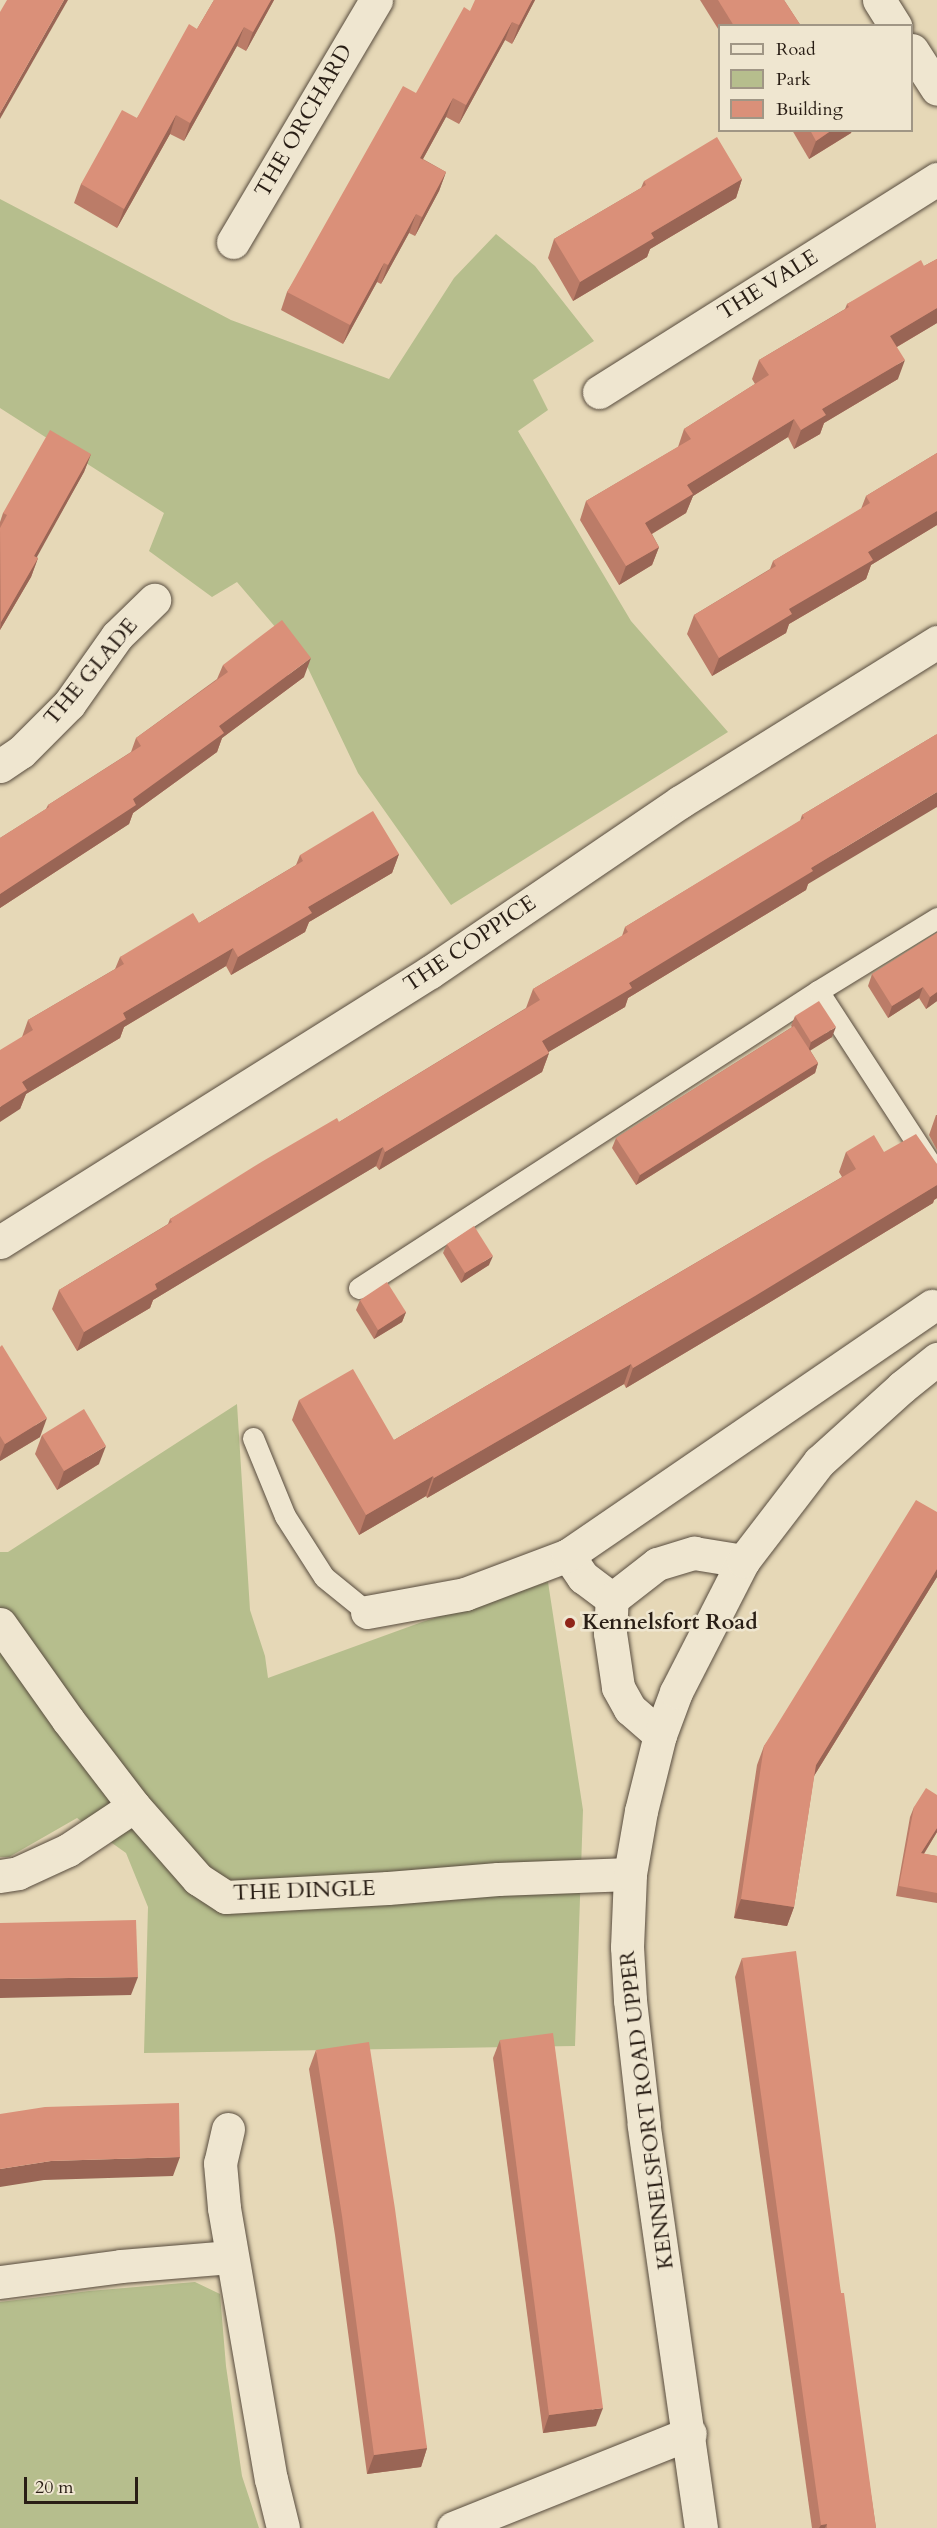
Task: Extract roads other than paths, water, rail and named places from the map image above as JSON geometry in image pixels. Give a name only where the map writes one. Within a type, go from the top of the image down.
[{"type":"street","name":"THE ORCHARD","points":[[233,242],[376,0]]},
{"type":"street","points":[[879,0],[894,24]]},
{"type":"street","points":[[913,52],[937,89]]},
{"type":"street","name":"THE VALE","points":[[599,392],[937,179]]},
{"type":"street","name":"THE GLADE","points":[[0,766],[21,752],[69,704],[117,636],[154,600]]},
{"type":"street","name":"THE COPPICE","points":[[0,1242],[430,972],[680,802],[937,642]]},
{"type":"street","points":[[367,1612],[465,1594],[568,1555],[932,1306]]},
{"type":"street","name":"KENNELSFORT ROAD UPPER","points":[[702,2528],[644,2125],[630,2001],[627,1947],[630,1874],[641,1811],[660,1735],[676,1692],[743,1561],[819,1462],[902,1387],[937,1359]]},
{"type":"street","points":[[660,1735],[630,1709],[618,1687],[610,1633],[612,1599],[657,1564],[694,1553],[743,1561]]},
{"type":"street","points":[[568,1555],[583,1577],[612,1599]]},
{"type":"street","name":"THE DINGLE","points":[[0,1624],[68,1720],[134,1806],[198,1879],[226,1897],[498,1879],[630,1874]]},
{"type":"street","points":[[0,1876],[18,1873],[68,1850],[134,1806]]},
{"type":"street","points":[[228,2129],[220,2163],[231,2257],[271,2479],[283,2528]]},
{"type":"street","points":[[0,2282],[121,2266],[231,2257]]},
{"type":"street","points":[[453,2528],[690,2433]]},
{"type":"lane","points":[[360,1288],[818,991],[937,918]]},
{"type":"lane","points":[[818,991],[937,1174]]},
{"type":"lane","points":[[253,1438],[285,1516],[324,1577],[367,1612]]},
{"type":"place","name":"Kennelsfort Road","points":[[570,1623]]}]
